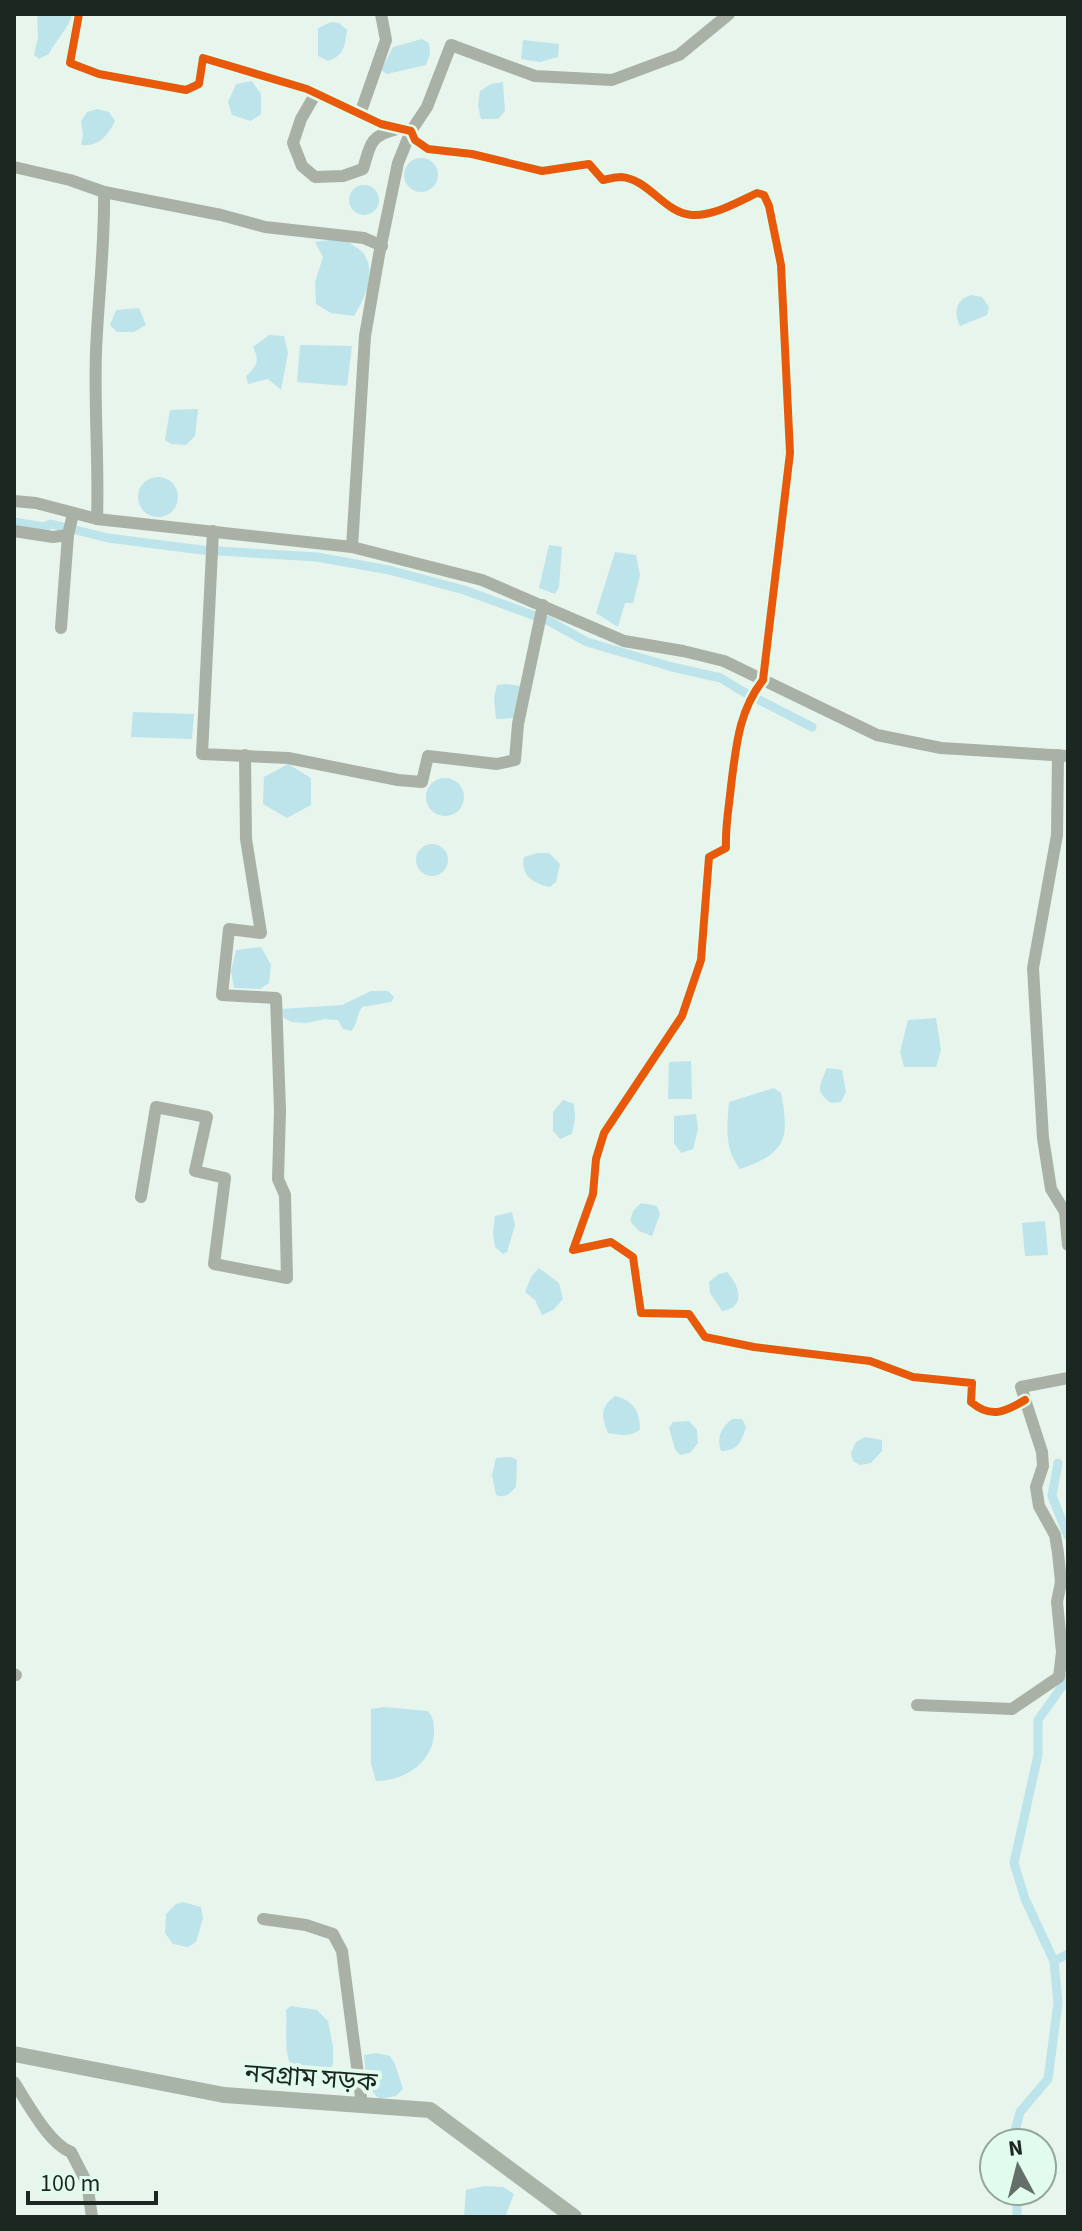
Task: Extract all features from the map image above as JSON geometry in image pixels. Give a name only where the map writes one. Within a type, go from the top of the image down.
[{"type":"main road","name":"নবগ্রাম সড়ক","points":[[14,2054],[224,2095],[430,2110],[574,2217]]},
{"type":"street","points":[[79,14],[70,63],[99,74],[186,90],[199,84],[203,58],[316,93],[397,129],[411,131]]},
{"type":"street","points":[[360,114],[386,40],[381,14]]},
{"type":"street","points":[[352,547],[365,336],[398,163],[411,131],[427,107],[451,45],[535,76],[612,80],[679,55],[729,14]]},
{"type":"street","points":[[316,93],[301,119],[293,143],[302,166],[315,177],[343,176],[363,169],[373,139],[381,133],[397,129]]},
{"type":"street","points":[[411,131],[415,140],[428,149],[472,154],[542,171],[589,164],[603,180],[623,177],[642,185],[667,205],[689,215],[708,213],[757,193],[764,195],[781,265],[790,453],[763,680],[746,707],[735,746],[725,829],[726,848],[709,857],[701,960],[682,1016],[604,1133],[596,1159],[593,1194],[573,1250],[611,1242],[633,1257],[641,1313],[689,1314],[705,1337],[754,1347],[870,1361],[913,1377],[972,1383],[971,1402],[981,1411],[1005,1412],[1025,1400]]},
{"type":"street","points":[[14,167],[70,180],[104,192],[265,227],[364,238],[382,246]]},
{"type":"street","points":[[97,519],[99,448],[96,357],[105,240],[104,192]]},
{"type":"street","points":[[14,501],[36,503],[72,515],[97,519],[352,547],[482,580],[624,641],[724,661],[877,735],[941,748],[1062,757],[1057,835],[1033,968],[1043,1138],[1051,1189],[1065,1212],[1068,1245]]},
{"type":"street","points":[[61,628],[72,515]]},
{"type":"street","points":[[14,531],[53,537],[68,535]]},
{"type":"street","points":[[213,531],[202,754],[288,758],[422,782],[428,756],[497,764],[515,760],[518,724],[542,608]]},
{"type":"street","points":[[141,1197],[156,1107],[207,1117],[195,1171],[225,1178],[214,1264],[287,1278],[285,1195],[278,1179],[280,1110],[276,998],[222,995],[229,929],[261,933],[246,839],[245,755]]},
{"type":"street","points":[[917,1705],[1012,1709],[1059,1677],[1064,1645],[1057,1602],[1061,1582],[1058,1553],[1055,1535],[1039,1506],[1036,1487],[1043,1466],[1042,1452],[1021,1387],[1068,1378]]},
{"type":"street","points":[[263,1919],[306,1925],[333,1934],[342,1951],[362,2105]]},
{"type":"street","points":[[14,2082],[49,2133],[66,2151],[71,2152],[87,2183],[92,2217]]},
{"type":"water","points":[[37,14],[72,14],[49,54],[39,59],[34,55],[38,37]]},
{"type":"water","points":[[331,22],[339,23],[347,30],[341,53],[328,61],[318,56],[318,28]]},
{"type":"water","points":[[422,39],[429,43],[430,54],[426,65],[387,74],[381,70],[393,47]]},
{"type":"water","points":[[523,40],[559,44],[558,57],[540,62],[521,59]]},
{"type":"water","points":[[252,81],[261,94],[261,114],[251,121],[232,115],[228,102],[236,84]]},
{"type":"water","points":[[503,82],[505,111],[498,119],[481,119],[478,106],[480,91],[491,84]]},
{"type":"water","points":[[97,109],[109,112],[115,121],[102,139],[81,145],[81,121],[87,112]]},
{"type":"water","points":[[421,158],[433,163],[438,175],[433,187],[421,192],[409,187],[404,175],[409,163]]},
{"type":"water","points":[[364,185],[370,186],[378,194],[378,206],[370,214],[364,215],[358,214],[350,206],[349,200],[350,194],[358,186]]},
{"type":"water","points":[[343,238],[362,252],[368,261],[369,278],[365,294],[354,316],[331,313],[316,304],[315,282],[323,257],[315,242]]},
{"type":"water","points":[[972,295],[982,297],[989,307],[987,315],[960,326],[957,307],[962,299]]},
{"type":"water","points":[[139,308],[146,325],[134,332],[117,332],[110,325],[116,310]]},
{"type":"water","points":[[269,335],[284,336],[288,353],[281,390],[268,379],[248,384],[246,376],[256,363],[253,347]]},
{"type":"water","points":[[300,345],[352,346],[347,386],[297,382]]},
{"type":"water","points":[[198,409],[195,436],[186,445],[171,444],[165,440],[170,410]]},
{"type":"water","points":[[158,477],[172,483],[178,497],[172,511],[158,517],[144,511],[138,497],[144,483]]},
{"type":"water","points":[[549,545],[562,547],[559,587],[555,594],[539,588]]},
{"type":"water","points":[[615,552],[636,555],[640,575],[633,603],[625,603],[618,627],[596,613]]},
{"type":"water","points":[[497,685],[520,686],[515,718],[496,719],[494,698]]},
{"type":"water","points":[[133,712],[194,714],[192,739],[131,737]]},
{"type":"water","points":[[288,764],[311,778],[311,805],[287,818],[263,804],[264,777]]},
{"type":"water","points":[[445,778],[458,784],[464,797],[458,810],[445,816],[432,810],[426,797],[432,784]]},
{"type":"water","points":[[432,844],[444,848],[448,860],[444,872],[432,876],[420,872],[416,860],[420,848]]},
{"type":"water","points":[[549,853],[560,864],[556,882],[550,887],[533,881],[524,869],[524,857]]},
{"type":"water","points":[[261,947],[271,965],[269,983],[260,989],[234,988],[231,971],[236,950]]},
{"type":"water","points":[[371,991],[388,991],[394,997],[391,1002],[362,1007],[351,1031],[343,1029],[338,1020],[292,1022],[284,1018],[281,1009],[342,1005]]},
{"type":"water","points":[[936,1018],[941,1050],[936,1067],[904,1067],[900,1052],[908,1020]]},
{"type":"water","points":[[691,1061],[692,1099],[668,1099],[669,1062]]},
{"type":"water","points":[[827,1068],[842,1070],[846,1092],[841,1102],[831,1103],[820,1091]]},
{"type":"water","points":[[774,1088],[781,1093],[784,1109],[781,1142],[767,1157],[740,1169],[729,1145],[729,1102]]},
{"type":"water","points":[[563,1100],[574,1104],[575,1119],[572,1134],[560,1139],[553,1131],[553,1112]]},
{"type":"water","points":[[696,1114],[698,1129],[693,1149],[681,1153],[674,1143],[674,1116]]},
{"type":"water","points":[[641,1203],[657,1206],[660,1214],[652,1236],[639,1231],[630,1221],[633,1211]]},
{"type":"water","points":[[512,1212],[515,1225],[507,1252],[503,1254],[495,1247],[495,1216]]},
{"type":"water","points":[[1045,1221],[1048,1255],[1025,1256],[1022,1223]]},
{"type":"water","points":[[539,1268],[559,1283],[563,1299],[553,1310],[542,1315],[535,1300],[525,1292]]},
{"type":"water","points":[[727,1272],[735,1284],[738,1301],[735,1306],[722,1311],[710,1293],[709,1282]]},
{"type":"water","points":[[615,1396],[635,1408],[640,1430],[629,1435],[608,1433],[603,1412]]},
{"type":"water","points":[[732,1419],[742,1419],[746,1427],[735,1447],[721,1451],[721,1433]]},
{"type":"water","points":[[689,1421],[697,1430],[698,1443],[690,1453],[680,1455],[669,1428],[673,1422]]},
{"type":"water","points":[[865,1437],[882,1440],[882,1451],[871,1463],[860,1465],[853,1461],[851,1453],[856,1442]]},
{"type":"water","points":[[511,1457],[517,1460],[516,1487],[505,1496],[496,1495],[492,1475],[496,1458]]},
{"type":"water","points":[[384,1707],[428,1711],[433,1719],[434,1734],[428,1754],[414,1769],[396,1778],[376,1781],[371,1764],[371,1709]]},
{"type":"water","points":[[183,1902],[201,1907],[203,1918],[196,1942],[188,1947],[173,1944],[165,1933],[166,1914],[176,1904]]},
{"type":"water","points":[[291,2006],[317,2010],[328,2021],[333,2064],[326,2075],[302,2078],[290,2064],[286,2047],[286,2010]]},
{"type":"water","points":[[376,2053],[390,2056],[395,2064],[403,2089],[396,2096],[380,2099],[369,2085],[364,2055]]},
{"type":"water","points":[[484,2186],[503,2187],[514,2194],[505,2217],[464,2217],[466,2190]]},
{"type":"waterway","points":[[14,522],[44,527],[51,524],[108,538],[202,550],[317,557],[389,570],[464,590],[549,621],[587,642],[721,678],[812,727]]},
{"type":"waterway","points":[[1058,1463],[1052,1496],[1068,1536]]},
{"type":"waterway","points":[[1016,2127],[1020,2112],[1048,2079],[1058,2003],[1054,1961],[1025,1899],[1014,1863],[1038,1755],[1038,1720],[1068,1678]]},
{"type":"waterway","points":[[1054,1961],[1068,1954]]},
{"type":"waterway","points":[[1017,2207],[1017,2217]]},
{"type":"cycle path","points":[[79,14],[70,63],[99,74],[186,90],[199,84],[203,58],[307,89],[381,124],[411,131],[415,140],[428,149],[472,154],[542,171],[589,164],[603,180],[631,179],[682,213],[709,213],[757,193],[764,195],[781,265],[790,453],[763,680],[748,705],[740,731],[727,817],[726,848],[709,857],[701,960],[682,1016],[604,1133],[596,1159],[593,1194],[573,1250],[611,1242],[633,1257],[641,1313],[689,1314],[705,1337],[754,1347],[870,1361],[913,1377],[972,1383],[971,1402],[985,1411],[998,1412],[1025,1400]]}]
